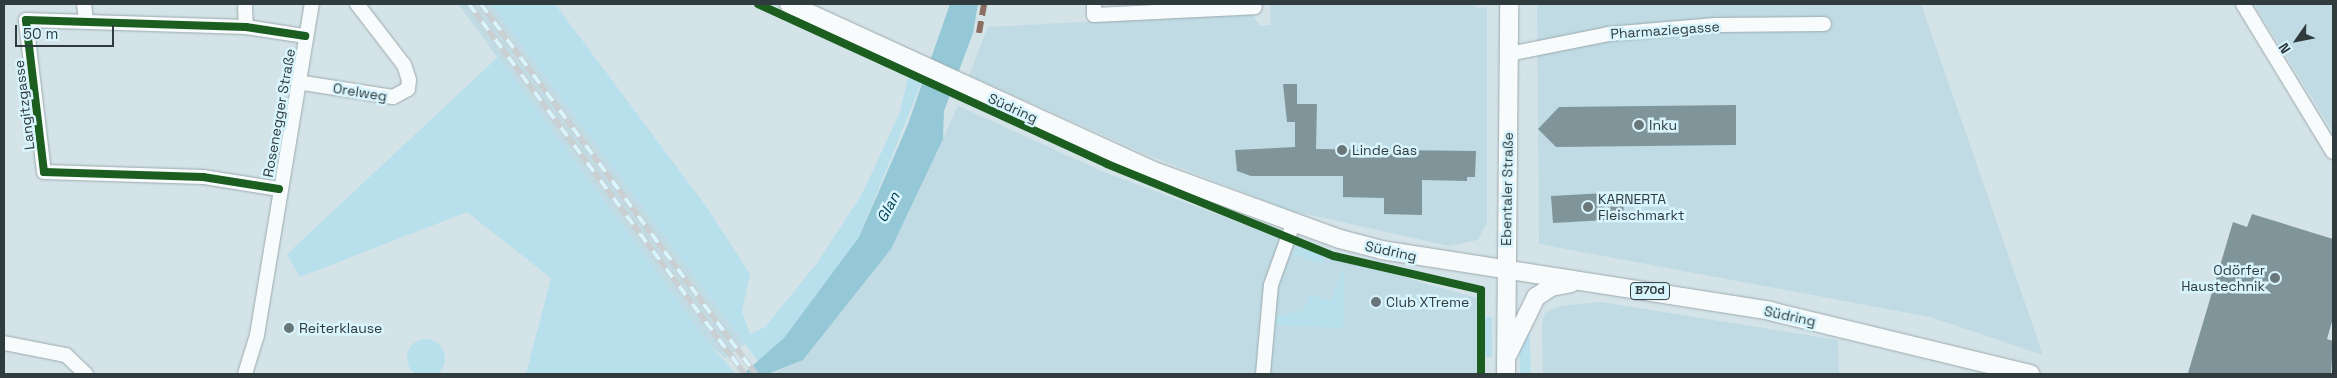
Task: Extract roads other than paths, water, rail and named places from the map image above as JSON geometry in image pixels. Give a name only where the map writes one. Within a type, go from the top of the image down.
[{"type":"main road","name":"Südring","points":[[789,4],[972,90],[1151,170],[1292,224],[1382,250],[1770,312],[2030,374]]},
{"type":"main road","name":"Ebentaler Straße","points":[[1506,367],[1508,4]]},
{"type":"main road","points":[[1506,367],[1536,296],[1551,287],[1584,281]]},
{"type":"street","points":[[84,4],[86,21]]},
{"type":"street","points":[[245,4],[246,27]]},
{"type":"street","name":"Rosenegger Straße","points":[[245,374],[257,335],[279,189],[312,4]]},
{"type":"street","name":"Orelweg","points":[[297,82],[393,98],[408,89],[409,80],[404,65],[357,4]]},
{"type":"street","points":[[1094,4],[1094,15],[1255,7]]},
{"type":"street","points":[[2243,4],[2333,152]]},
{"type":"street","name":"Langitzgasse","points":[[279,189],[203,177],[44,172],[26,20],[246,27],[305,36]]},
{"type":"street","name":"Pharmaziegasse","points":[[1509,54],[1608,34],[1716,25],[1824,24]]},
{"type":"street","points":[[1262,374],[1271,285],[1292,224]]},
{"type":"street","points":[[4,343],[66,355],[86,374]]},
{"type":"water","name":"Glan","points":[[950,4],[978,4],[973,33],[944,111],[943,139],[891,249],[803,360],[768,374],[743,374],[784,338],[859,237],[908,124]]},
{"type":"railway","points":[[469,4],[745,374]]},
{"type":"railway","points":[[481,4],[756,374]]},
{"type":"place","name":"Inku","points":[[1639,125]]},
{"type":"place","name":"Linde Gas","points":[[1342,150]]},
{"type":"place","name":"KARNERTA Fleischmarkt","points":[[1588,207]]},
{"type":"place","name":"Odörfer Haustechnik","points":[[2275,278]]},
{"type":"place","name":"Club XTreme","points":[[1376,302]]},
{"type":"place","name":"Reiterklause","points":[[289,328]]}]
